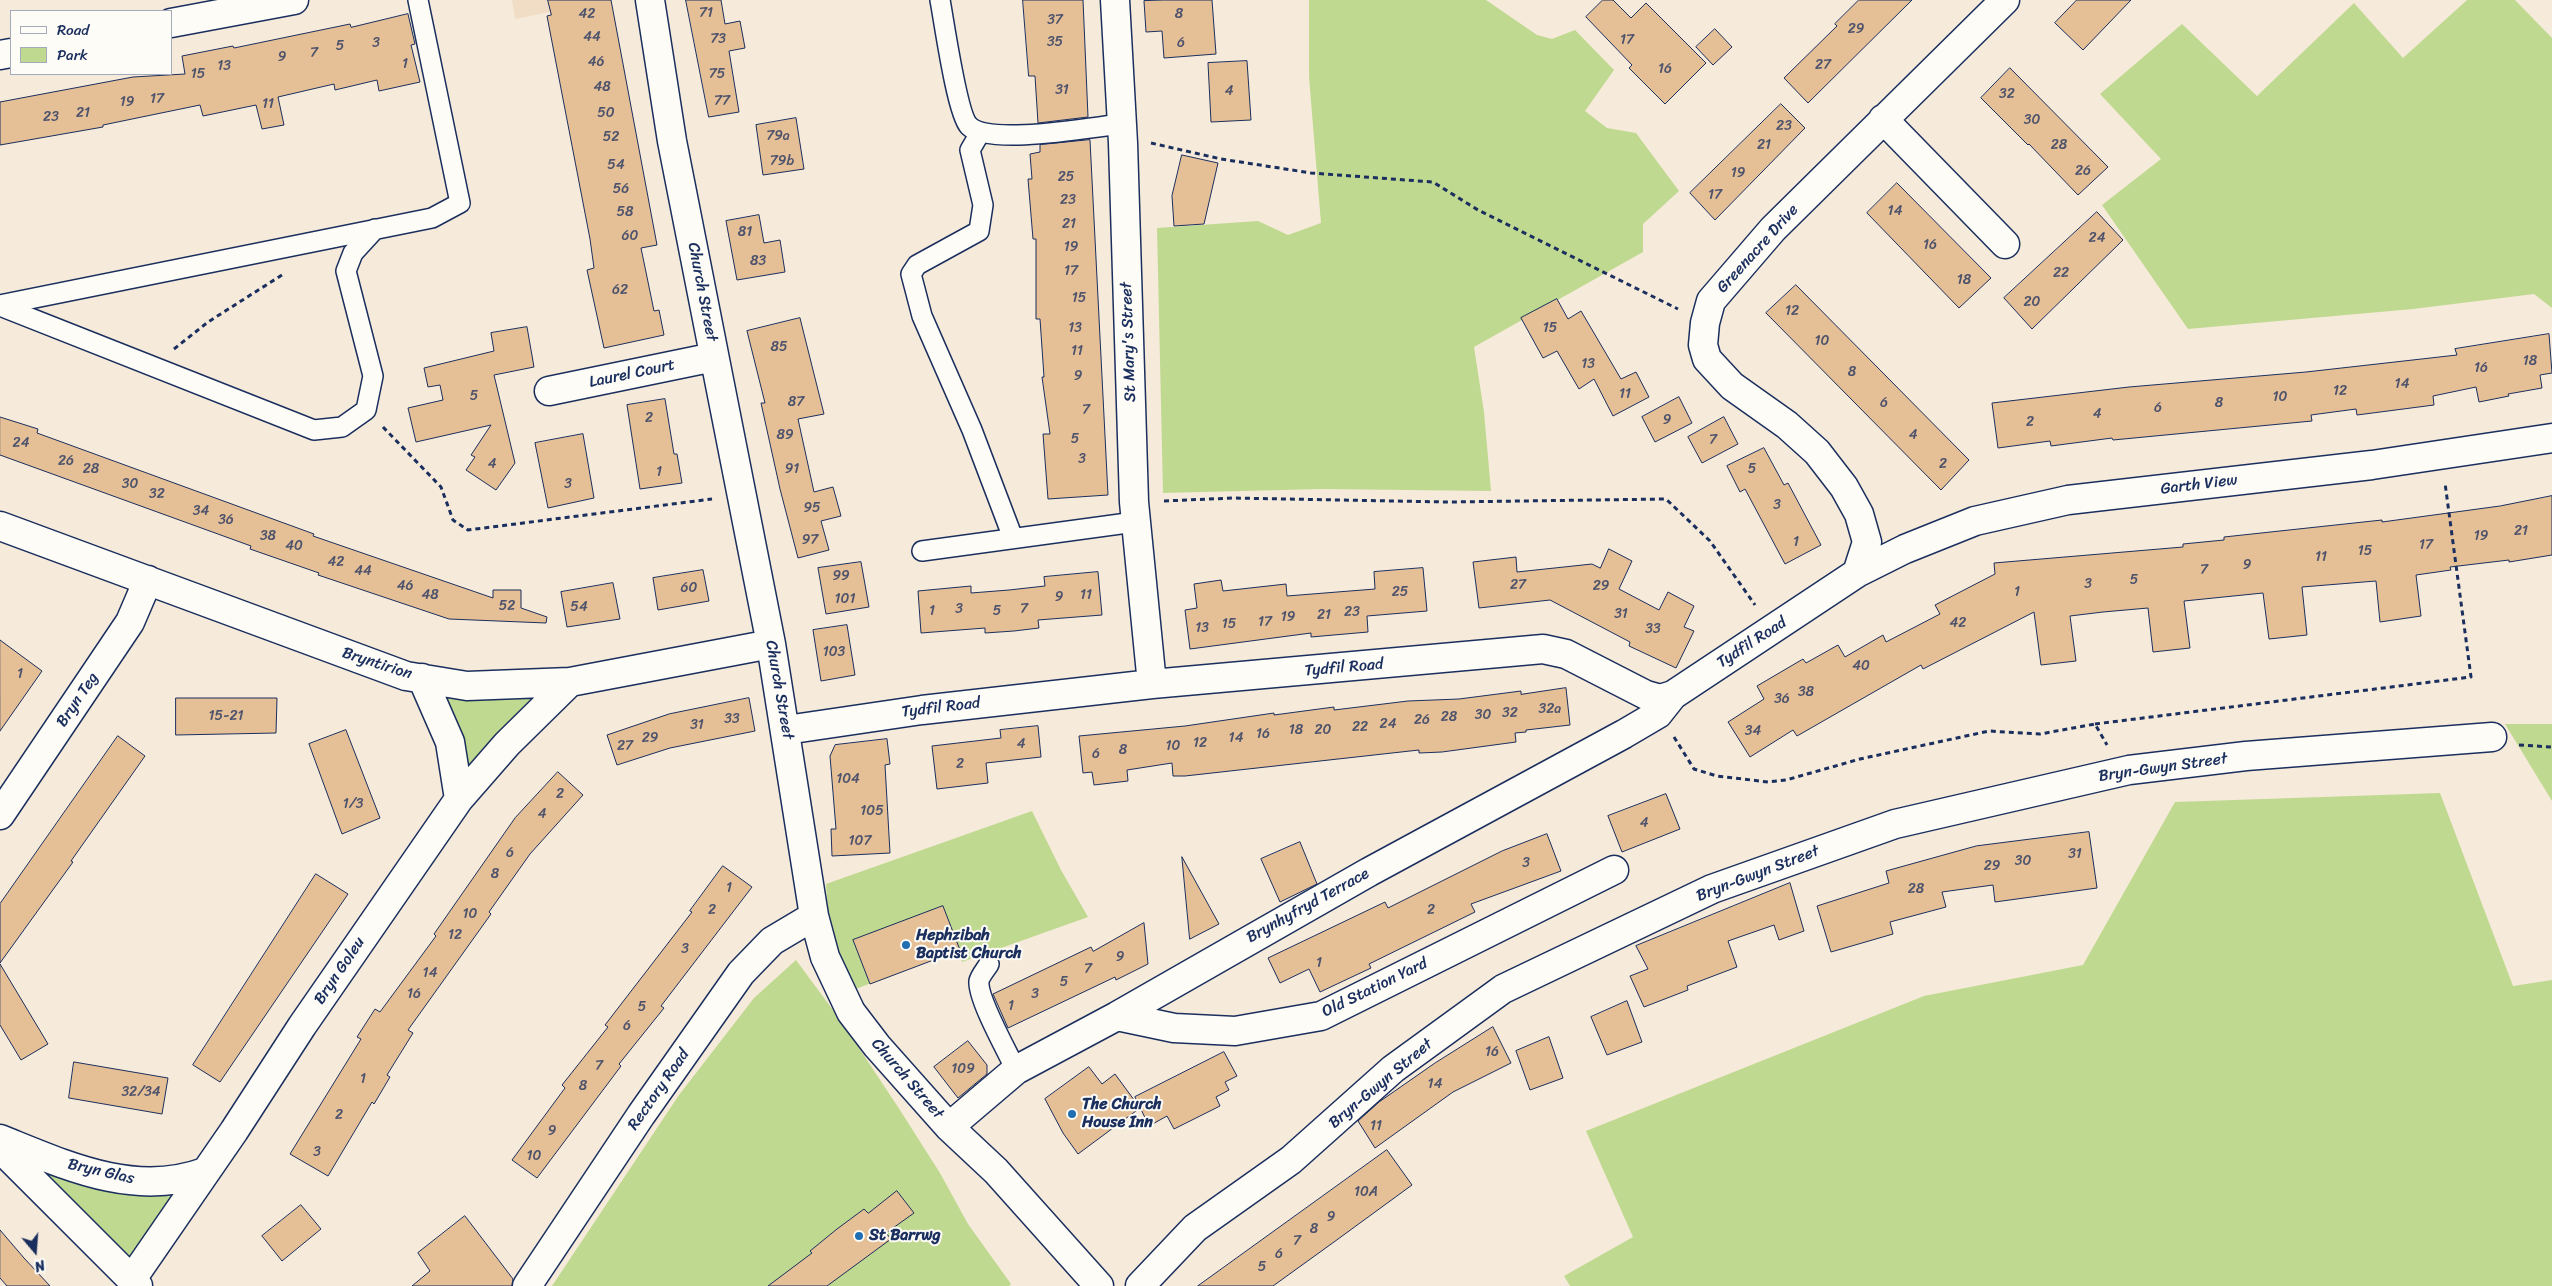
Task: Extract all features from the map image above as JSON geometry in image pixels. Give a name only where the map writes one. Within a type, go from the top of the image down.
[{"type":"street","points":[[172,23],[294,0]]},
{"type":"street","name":"Church Street","points":[[650,0],[672,140],[743,494],[786,730],[814,916],[825,957],[851,1012],[877,1046],[949,1127],[996,1172],[1095,1282]]},
{"type":"street","name":"St Mary's Street","points":[[1115,0],[1123,133],[1134,512],[1152,684]]},
{"type":"street","name":"Greenacre Drive","points":[[1857,574],[1866,542],[1859,514],[1844,487],[1817,452],[1787,425],[1732,386],[1707,359],[1703,345],[1705,323],[1711,301],[1773,229],[2005,0]]},
{"type":"street","points":[[1884,119],[2005,244]]},
{"type":"street","name":"Laurel Court","points":[[549,390],[714,357]]},
{"type":"street","name":"Garth View","points":[[1857,574],[1905,549],[1976,521],[2068,500],[2372,464],[2552,438]]},
{"type":"street","name":"Bryntirion","points":[[0,526],[148,580],[290,635],[406,676],[467,686],[570,682],[771,644]]},
{"type":"street","name":"Tydfil Road","points":[[786,730],[922,710],[1152,684],[1543,649],[1566,654],[1646,695],[1660,699],[1666,704],[1773,629],[1857,574]]},
{"type":"street","name":"Bryn Teg","points":[[0,815],[130,622],[148,580]]},
{"type":"street","points":[[422,678],[450,742],[459,799]]},
{"type":"street","name":"Bryn Goleu","points":[[135,1283],[205,1172],[302,1026],[459,799],[507,744],[570,682]]},
{"type":"street","name":"Brynhyfryd Terrace","points":[[949,1127],[1016,1070],[1117,1016],[1369,872],[1561,769],[1666,704]]},
{"type":"street","name":"Bryn-Gwyn Street","points":[[1140,1286],[1195,1228],[1291,1160],[1393,1069],[1503,989],[1712,889],[1894,824],[2122,771],[2246,756],[2492,737]]},
{"type":"street","name":"Old Station Yard","points":[[1117,1016],[1174,1028],[1236,1031],[1321,1016],[1614,870]]},
{"type":"street","name":"Rectory Road","points":[[527,1286],[641,1115],[741,972],[772,941],[814,916]]},
{"type":"street","name":"Bryn Glas","points":[[0,1138],[60,1163],[126,1181],[163,1182],[190,1178],[205,1172]]},
{"type":"street","points":[[0,1148],[135,1283]]},
{"type":"lane","points":[[0,306],[432,218],[460,203],[418,0]]},
{"type":"lane","points":[[940,0],[959,101],[967,125],[980,134],[1123,133]]},
{"type":"lane","points":[[980,134],[970,150],[983,205],[979,231],[917,265],[911,274],[922,316],[972,430],[1013,538]]},
{"type":"lane","points":[[0,306],[314,430],[342,428],[366,410],[373,376],[346,271],[353,253],[375,229]]},
{"type":"lane","points":[[922,551],[1013,538],[1134,512]]},
{"type":"lane","points":[[989,964],[979,981],[981,991],[994,1027],[1016,1070]]},
{"type":"path","points":[[1123,133],[1151,143],[1222,159],[1311,174],[1433,182],[1478,210],[1705,323]]},
{"type":"path","points":[[153,366],[208,322],[289,271]]},
{"type":"path","points":[[366,410],[441,487],[452,520],[468,530],[743,494]]},
{"type":"path","points":[[1666,704],[1694,769],[1717,776],[1768,782],[1786,780],[1860,759],[1989,731],[2040,734],[2095,724],[2471,677],[2447,490]]},
{"type":"path","points":[[1134,512],[1233,498],[1448,502],[1666,499],[1710,541],[1773,629]]},
{"type":"path","points":[[2095,724],[2122,771]]},
{"type":"shaded area","points":[[512,0],[607,0],[515,19]]},
{"type":"green space","points":[[1309,0],[1486,0],[1537,35],[1552,39],[1575,30],[1614,70],[1585,111],[1607,128],[1636,133],[1679,191],[1643,224],[1643,252],[1474,347],[1484,412],[1491,491],[1322,489],[1163,493],[1157,228],[1258,221],[1288,235],[1321,223],[1309,77]]},
{"type":"green space","points":[[2467,0],[2515,0],[2552,38],[2552,308],[2534,294],[2413,309],[2188,329],[2102,205],[2161,159],[2100,94],[2182,24],[2257,96],[2354,3],[2403,58]]},
{"type":"green space","points":[[422,678],[570,682],[459,799]]},
{"type":"green space","points":[[2505,724],[2552,724],[2552,801]]},
{"type":"green space","points":[[2440,793],[2513,986],[2552,980],[2552,1286],[1570,1286],[1564,1276],[1633,1237],[1586,1131],[1924,996],[2083,965],[2175,802]]},
{"type":"green space","points":[[1032,811],[1061,870],[1088,917],[962,962],[959,950],[853,990],[829,926],[826,884]]},
{"type":"green space","points":[[796,960],[841,1021],[940,1173],[968,1224],[1011,1284],[1009,1286],[552,1286],[679,1095],[754,998]]},
{"type":"green space","points":[[0,1148],[190,1178],[132,1279]]},
{"type":"building","points":[[548,0],[611,0],[657,245],[641,248],[654,311],[659,310],[664,335],[604,348],[587,270],[594,268],[590,239],[547,16],[551,15]]},
{"type":"building","points":[[686,0],[721,0],[725,24],[740,21],[745,48],[729,51],[739,112],[709,117]]},
{"type":"building","points":[[1023,0],[1083,0],[1088,117],[1038,123],[1035,76],[1029,76]]},
{"type":"building","points":[[1212,0],[1216,54],[1164,58],[1162,31],[1146,32],[1144,1]]},
{"type":"building","points":[[1603,0],[1613,0],[1631,18],[1646,3],[1706,63],[1665,104],[1629,68],[1632,65],[1586,17]]},
{"type":"building","points":[[1859,0],[1912,0],[1808,103],[1784,78],[1837,26],[1835,24]]},
{"type":"building","points":[[2077,0],[2131,0],[2083,50],[2055,23]]},
{"type":"building","points":[[408,14],[415,44],[411,45],[420,82],[379,91],[377,80],[335,90],[334,84],[278,97],[284,125],[262,129],[256,105],[203,116],[200,105],[103,125],[103,127],[0,145],[0,102],[133,77],[185,74],[182,56],[233,46],[234,48],[350,24],[351,27]]},
{"type":"building","points":[[1715,29],[1732,47],[1713,65],[1696,47]]},
{"type":"building","points":[[1247,61],[1251,120],[1211,122],[1208,63]]},
{"type":"building","points":[[2010,68],[2108,167],[2078,195],[1981,98]]},
{"type":"building","points":[[1781,104],[1805,128],[1715,220],[1690,193]]},
{"type":"building","points":[[796,118],[804,169],[763,175],[756,125]]},
{"type":"building","points":[[1090,140],[1108,495],[1048,499],[1043,434],[1050,434],[1042,377],[1044,377],[1040,319],[1036,319],[1036,239],[1033,239],[1028,179],[1032,179],[1030,154],[1040,152],[1040,145]]},
{"type":"building","points":[[1182,155],[1218,163],[1204,224],[1174,226],[1172,196]]},
{"type":"building","points":[[1897,183],[1991,278],[1959,308],[1867,213]]},
{"type":"building","points":[[2097,212],[2123,240],[2032,329],[2004,298]]},
{"type":"building","points":[[759,215],[764,243],[780,240],[785,272],[737,280],[726,221]]},
{"type":"building","points":[[1796,285],[1969,460],[1941,490],[1766,313]]},
{"type":"building","points":[[1557,299],[1568,319],[1581,311],[1621,379],[1636,372],[1649,397],[1613,416],[1594,379],[1579,389],[1557,351],[1543,358],[1521,318]]},
{"type":"building","points":[[800,318],[824,414],[798,419],[814,492],[833,487],[841,516],[821,521],[829,550],[798,558],[780,489],[761,403],[765,403],[747,331]]},
{"type":"building","points":[[527,327],[534,367],[494,375],[515,463],[496,490],[466,470],[475,457],[471,455],[491,425],[416,442],[408,408],[443,400],[440,385],[428,387],[424,368],[494,351],[491,333]]},
{"type":"building","points":[[2549,334],[2552,373],[2540,375],[2542,388],[2508,394],[2509,396],[2479,402],[2476,387],[2433,396],[2434,405],[2357,415],[2356,409],[2311,415],[2312,421],[2113,440],[2112,438],[2051,446],[2050,441],[1998,448],[1992,403],[2129,387],[2306,372],[2457,355],[2455,349]]},
{"type":"building","points":[[1679,397],[1692,423],[1655,442],[1642,417]]},
{"type":"building","points":[[665,399],[674,454],[677,454],[682,483],[640,489],[627,405]]},
{"type":"building","points":[[0,417],[38,429],[37,433],[314,534],[313,536],[493,598],[493,590],[521,590],[521,608],[547,617],[546,623],[449,619],[318,575],[319,573],[250,549],[251,546],[0,455]]},
{"type":"building","points":[[1724,417],[1738,444],[1702,463],[1688,437]]},
{"type":"building","points":[[583,434],[594,498],[548,508],[535,443]]},
{"type":"building","points":[[1764,448],[1784,485],[1788,483],[1821,545],[1785,564],[1745,489],[1740,492],[1727,466]]},
{"type":"building","points":[[2552,496],[2552,555],[2509,562],[2509,560],[2450,567],[2451,570],[2416,575],[2421,616],[2380,622],[2376,581],[2302,587],[2307,635],[2269,639],[2263,593],[2184,601],[2190,648],[2153,652],[2148,608],[2103,612],[2070,616],[2076,661],[2041,665],[2034,612],[1923,669],[1921,665],[1797,736],[1793,730],[1750,757],[1728,722],[1764,699],[1757,686],[1803,659],[1806,663],[1838,645],[1845,657],[1883,635],[1886,642],[1940,614],[1935,605],[1995,574],[1994,563],[2183,547],[2183,544],[2224,540],[2224,537],[2382,520],[2382,522],[2500,506]]},
{"type":"building","points":[[1609,549],[1632,561],[1619,589],[1659,610],[1668,592],[1694,606],[1684,627],[1694,631],[1676,668],[1629,646],[1630,642],[1550,600],[1479,608],[1473,562],[1516,557],[1517,572],[1592,564],[1600,568]]},
{"type":"building","points":[[861,562],[869,607],[826,614],[818,568]]},
{"type":"building","points":[[1423,568],[1427,611],[1367,616],[1368,632],[1311,637],[1311,633],[1190,649],[1185,610],[1197,608],[1194,584],[1221,580],[1223,591],[1286,584],[1287,596],[1375,589],[1374,572]]},
{"type":"building","points":[[703,570],[709,601],[658,610],[653,578]]},
{"type":"building","points":[[1098,572],[1102,615],[1038,620],[1039,628],[1014,631],[985,633],[985,628],[921,633],[918,591],[971,586],[971,593],[1009,590],[1045,586],[1044,577]]},
{"type":"building","points":[[613,583],[620,619],[567,627],[561,592]]},
{"type":"building","points":[[847,625],[855,675],[821,681],[813,630]]},
{"type":"building","points":[[0,640],[42,671],[0,731]]},
{"type":"building","points":[[1566,688],[1570,725],[1515,733],[1516,742],[1442,752],[1419,753],[1419,750],[1185,776],[1173,776],[1172,763],[1127,770],[1128,781],[1094,785],[1092,772],[1083,773],[1079,736],[1185,726],[1274,713],[1274,715],[1334,707],[1334,710],[1408,701],[1459,699],[1521,691],[1521,694]]},
{"type":"building","points":[[176,698],[277,698],[276,733],[176,735]]},
{"type":"building","points":[[749,698],[755,731],[670,748],[617,765],[607,735],[669,714]]},
{"type":"building","points":[[1038,726],[1041,757],[986,763],[988,783],[937,789],[932,746],[1001,738],[1000,730]]},
{"type":"building","points":[[346,730],[380,818],[342,834],[309,744]]},
{"type":"building","points":[[118,736],[145,756],[71,861],[73,862],[0,963],[0,904]]},
{"type":"building","points":[[887,739],[890,764],[885,765],[890,853],[832,856],[831,829],[836,829],[830,756],[835,745]]},
{"type":"building","points":[[558,772],[583,795],[530,854],[489,912],[491,914],[408,1030],[413,1033],[387,1075],[390,1077],[374,1104],[372,1102],[328,1176],[290,1154],[361,1039],[357,1037],[375,1009],[380,1012],[436,936],[434,934],[515,818]]},
{"type":"building","points":[[1666,794],[1680,829],[1622,852],[1608,816]]},
{"type":"building","points":[[2089,832],[2097,888],[1995,902],[1993,885],[1942,892],[1946,907],[1890,922],[1893,934],[1831,952],[1817,906],[1889,883],[1886,871],[1976,846]]},
{"type":"building","points":[[1547,834],[1561,871],[1471,904],[1475,912],[1369,964],[1371,968],[1320,992],[1309,969],[1280,983],[1268,958],[1385,902],[1388,908],[1502,851]]},
{"type":"building","points":[[1300,842],[1317,884],[1280,902],[1261,859]]},
{"type":"building","points":[[1182,857],[1219,924],[1190,939]]},
{"type":"building","points":[[723,866],[752,887],[661,1006],[664,1008],[619,1064],[621,1066],[537,1178],[512,1160],[565,1088],[562,1085],[608,1027],[605,1025],[692,912],[690,911]]},
{"type":"building","points":[[316,874],[348,894],[220,1082],[193,1065]]},
{"type":"building","points":[[1790,883],[1804,931],[1779,940],[1774,925],[1728,941],[1737,967],[1687,986],[1688,990],[1644,1007],[1630,976],[1648,969],[1636,946]]},
{"type":"building","name":"Hephzibah Baptist Church","points":[[943,906],[960,950],[870,984],[853,940]]},
{"type":"building","points":[[1144,923],[1148,964],[1116,980],[1115,977],[1008,1028],[993,994],[1091,947],[1093,951]]},
{"type":"building","points":[[0,964],[48,1044],[21,1060],[0,1025]]},
{"type":"building","points":[[1627,1001],[1642,1042],[1607,1055],[1591,1017]]},
{"type":"building","points":[[1493,1027],[1511,1063],[1453,1092],[1375,1148],[1358,1121],[1379,1102],[1435,1063]]},
{"type":"building","points":[[1549,1037],[1563,1078],[1530,1090],[1516,1051]]},
{"type":"building","points":[[968,1041],[987,1065],[987,1074],[958,1098],[934,1067]]},
{"type":"building","points":[[1224,1052],[1237,1076],[1225,1082],[1229,1090],[1216,1097],[1220,1106],[1174,1129],[1167,1116],[1149,1126],[1135,1097]]},
{"type":"building","points":[[74,1062],[168,1078],[162,1114],[69,1098]]},
{"type":"building","points":[[1089,1067],[1102,1084],[1115,1074],[1140,1108],[1078,1154],[1063,1133],[1045,1099]]},
{"type":"building","points":[[1387,1150],[1412,1185],[1273,1286],[1198,1286]]},
{"type":"building","name":"St Barrwg","points":[[897,1191],[914,1213],[886,1233],[891,1239],[827,1286],[768,1286],[812,1253],[810,1251],[864,1209],[868,1213]]},
{"type":"building","points":[[301,1205],[321,1229],[282,1261],[262,1236]]},
{"type":"building","points":[[465,1216],[513,1279],[512,1286],[412,1286],[430,1271],[418,1253]]},
{"type":"building","points":[[0,1230],[50,1286],[7,1286],[0,1278]]},
{"type":"place","name":"Hephzibah Baptist Church","points":[[906,945]]},
{"type":"place","name":"The Church House Inn","points":[[1072,1114]]},
{"type":"place","name":"St Barrwg","points":[[859,1236]]}]
